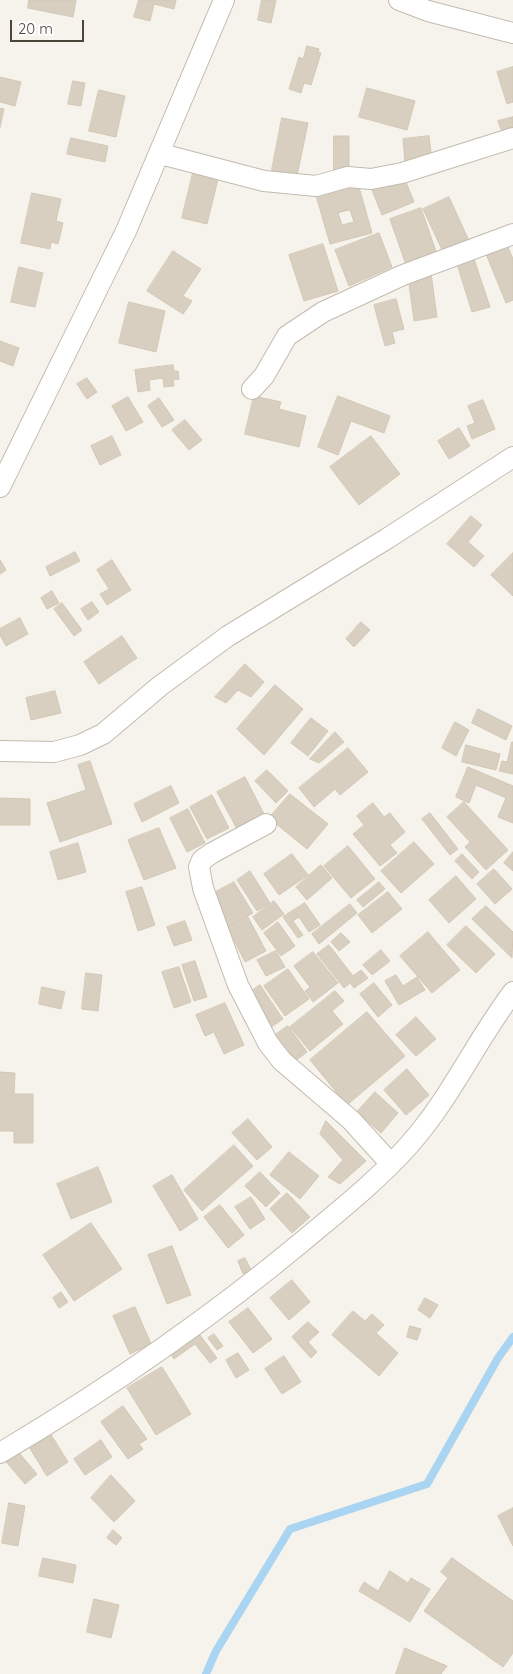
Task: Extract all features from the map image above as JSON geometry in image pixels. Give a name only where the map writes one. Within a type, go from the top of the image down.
[{"type":"street","points":[[0,487],[126,231],[161,154],[224,0]]},
{"type":"street","points":[[399,0],[428,11],[513,33]]},
{"type":"street","points":[[161,154],[264,181],[316,186],[348,177],[371,179],[402,173],[513,138]]},
{"type":"street","points":[[252,389],[264,376],[287,336],[323,312],[403,275],[513,234]]},
{"type":"street","points":[[0,751],[54,752],[80,745],[103,734],[160,686],[228,636],[388,538],[513,457]]},
{"type":"street","points":[[266,824],[212,853],[202,860],[199,867],[203,888],[238,985],[268,1043],[282,1061],[351,1120],[391,1164]]},
{"type":"street","points":[[0,1453],[164,1347],[246,1288],[391,1164],[430,1118],[513,992]]},
{"type":"building","points":[[29,0],[76,0],[73,17],[28,8]]},
{"type":"building","points":[[139,0],[176,0],[174,9],[154,4],[150,21],[134,17]]},
{"type":"building","points":[[262,0],[276,0],[271,23],[258,20]]},
{"type":"building","points":[[307,46],[319,49],[318,52],[321,53],[311,85],[304,83],[301,93],[289,89],[299,57],[303,59]]},
{"type":"building","points":[[513,67],[513,102],[507,104],[497,72]]},
{"type":"building","points":[[0,77],[21,82],[15,106],[0,102]]},
{"type":"building","points":[[73,81],[85,83],[81,106],[68,104]]},
{"type":"building","points":[[367,88],[415,101],[407,130],[359,117]]},
{"type":"building","points":[[99,90],[125,96],[116,137],[89,131]]},
{"type":"building","points":[[0,108],[4,109],[0,127]]},
{"type":"building","points":[[513,117],[513,129],[502,132],[498,121]]},
{"type":"building","points":[[282,118],[308,123],[297,176],[272,170]]},
{"type":"building","points":[[334,136],[349,136],[349,170],[334,170]]},
{"type":"building","points":[[429,136],[432,160],[405,163],[403,139]]},
{"type":"building","points":[[71,138],[108,146],[105,162],[67,154]]},
{"type":"building","points":[[193,173],[218,179],[207,224],[182,218]]},
{"type":"building","points":[[404,177],[414,202],[382,215],[372,190]]},
{"type":"building","points":[[357,180],[372,233],[330,244],[315,192]],"holes":[[[350,210],[354,222],[342,225],[338,213]]]},
{"type":"building","points":[[32,193],[61,199],[56,221],[63,223],[58,244],[51,242],[50,249],[21,243]]},
{"type":"building","points":[[449,197],[469,241],[443,252],[423,209]]},
{"type":"building","points":[[421,208],[437,254],[406,265],[390,219]]},
{"type":"building","points":[[379,233],[392,267],[349,286],[335,250]]},
{"type":"building","points":[[505,240],[513,259],[513,300],[506,303],[484,249]]},
{"type":"building","points":[[323,244],[338,291],[304,301],[289,255]]},
{"type":"building","points":[[173,251],[201,269],[183,296],[192,301],[183,314],[147,291]]},
{"type":"building","points":[[473,256],[490,307],[472,312],[456,261]]},
{"type":"building","points":[[19,267],[43,273],[35,307],[11,302]]},
{"type":"building","points":[[431,273],[437,317],[414,321],[408,276]]},
{"type":"building","points":[[396,299],[404,329],[392,332],[395,343],[385,346],[374,305]]},
{"type":"building","points":[[129,302],[165,311],[156,352],[119,343]]},
{"type":"building","points":[[0,341],[19,348],[13,366],[0,361]]},
{"type":"building","points":[[173,365],[174,371],[178,371],[179,379],[173,380],[174,386],[164,387],[163,378],[149,380],[150,390],[138,392],[135,370]]},
{"type":"building","points":[[87,378],[97,392],[87,399],[77,384]]},
{"type":"building","points":[[254,396],[281,402],[279,409],[306,416],[299,447],[245,434]]},
{"type":"building","points":[[338,396],[390,416],[384,433],[351,421],[338,455],[318,447]]},
{"type":"building","points":[[128,397],[143,422],[126,431],[112,406]]},
{"type":"building","points":[[159,398],[174,420],[162,427],[148,406]]},
{"type":"building","points":[[483,400],[495,429],[472,439],[467,426],[475,423],[468,406]]},
{"type":"building","points":[[185,420],[202,440],[189,450],[172,430]]},
{"type":"building","points":[[459,428],[470,446],[449,459],[438,441]]},
{"type":"building","points":[[112,436],[121,455],[100,465],[91,446]]},
{"type":"building","points":[[371,436],[400,474],[359,505],[330,467]]},
{"type":"building","points":[[471,516],[482,525],[468,542],[484,556],[474,567],[447,544]]},
{"type":"building","points":[[75,552],[80,561],[50,576],[46,567]]},
{"type":"building","points":[[513,553],[513,596],[491,575]]},
{"type":"building","points":[[0,560],[6,570],[0,574]]},
{"type":"building","points":[[112,560],[131,590],[107,605],[100,594],[109,589],[97,570]]},
{"type":"building","points":[[52,591],[59,603],[47,609],[41,598]]},
{"type":"building","points":[[92,602],[99,612],[88,620],[81,609]]},
{"type":"building","points":[[62,603],[82,630],[74,636],[54,609]]},
{"type":"building","points":[[20,618],[28,634],[6,646],[0,635],[0,629]]},
{"type":"building","points":[[361,622],[370,630],[354,647],[346,639]]},
{"type":"building","points":[[122,636],[137,658],[99,684],[84,662]]},
{"type":"building","points":[[245,664],[264,682],[251,697],[238,690],[226,703],[215,697]]},
{"type":"building","points":[[275,685],[303,709],[264,755],[237,729]]},
{"type":"building","points":[[55,691],[61,713],[31,720],[26,698]]},
{"type":"building","points":[[478,709],[512,726],[506,740],[472,723]]},
{"type":"building","points":[[311,718],[328,731],[308,756],[291,743]]},
{"type":"building","points":[[455,722],[469,730],[456,756],[442,748]]},
{"type":"building","points":[[335,732],[344,742],[319,763],[310,759]]},
{"type":"building","points":[[512,742],[513,774],[499,771],[502,761],[507,762]]},
{"type":"building","points":[[466,745],[500,754],[496,770],[462,762]]},
{"type":"building","points":[[348,748],[368,772],[340,795],[335,789],[314,807],[299,788]]},
{"type":"building","points":[[90,761],[112,824],[60,842],[47,803],[86,790],[78,765]]},
{"type":"building","points":[[468,767],[513,786],[513,823],[498,817],[506,798],[476,785],[469,803],[456,797]]},
{"type":"building","points":[[267,770],[288,791],[276,803],[255,781]]},
{"type":"building","points":[[245,777],[264,814],[237,829],[217,792]]},
{"type":"building","points":[[171,786],[179,803],[142,822],[134,804]]},
{"type":"building","points":[[290,794],[328,824],[307,849],[269,818]]},
{"type":"building","points":[[212,795],[229,828],[207,839],[190,807]]},
{"type":"building","points":[[0,798],[30,799],[30,825],[0,825]]},
{"type":"building","points":[[464,802],[508,850],[486,870],[465,847],[470,842],[447,817]]},
{"type":"building","points":[[373,803],[384,817],[390,813],[405,832],[390,845],[397,853],[380,866],[353,834],[364,825],[357,816]]},
{"type":"building","points":[[188,809],[205,843],[187,852],[170,818]]},
{"type":"building","points":[[430,813],[458,849],[450,855],[422,819]]},
{"type":"building","points":[[159,828],[176,868],[144,880],[128,840]]},
{"type":"building","points":[[414,842],[434,864],[401,893],[381,871]]},
{"type":"building","points":[[78,843],[86,872],[58,880],[50,852]]},
{"type":"building","points":[[348,846],[375,879],[351,898],[324,866]]},
{"type":"building","points":[[513,852],[513,871],[504,863]]},
{"type":"building","points":[[292,854],[308,875],[279,895],[264,874]]},
{"type":"building","points":[[462,854],[479,872],[472,879],[455,861]]},
{"type":"building","points":[[321,865],[332,878],[307,900],[296,887]]},
{"type":"building","points":[[494,869],[512,889],[495,904],[477,884]]},
{"type":"building","points":[[250,871],[270,903],[257,911],[237,880]]},
{"type":"building","points":[[456,876],[476,899],[449,923],[429,900]]},
{"type":"building","points":[[234,882],[253,913],[228,927],[210,895]]},
{"type":"building","points":[[379,882],[385,889],[363,907],[357,900]]},
{"type":"building","points":[[142,887],[155,925],[138,931],[126,892]]},
{"type":"building","points":[[388,892],[402,909],[372,933],[358,915]]},
{"type":"building","points":[[274,901],[284,914],[262,930],[253,917]]},
{"type":"building","points":[[305,903],[320,925],[309,932],[299,917],[293,921],[303,935],[298,938],[283,917]]},
{"type":"building","points":[[350,904],[357,913],[319,944],[312,934]]},
{"type":"building","points":[[486,906],[513,932],[512,958],[472,919]]},
{"type":"building","points":[[248,917],[266,951],[245,962],[228,928]]},
{"type":"building","points":[[185,921],[192,940],[174,946],[167,927]]},
{"type":"building","points":[[278,922],[295,946],[281,956],[264,933]]},
{"type":"building","points":[[466,926],[495,954],[476,973],[447,945]]},
{"type":"building","points":[[428,932],[460,970],[432,993],[400,956]]},
{"type":"building","points":[[341,933],[350,942],[339,951],[331,942]]},
{"type":"building","points":[[329,945],[353,976],[361,970],[368,978],[354,988],[350,983],[344,988],[317,954]]},
{"type":"building","points":[[381,950],[390,961],[372,975],[363,965]]},
{"type":"building","points":[[276,951],[285,967],[266,976],[257,960]]},
{"type":"building","points":[[313,952],[338,983],[313,1002],[305,991],[310,987],[294,966]]},
{"type":"building","points":[[195,961],[207,997],[194,1001],[182,965]]},
{"type":"building","points":[[179,967],[191,1002],[174,1008],[162,972]]},
{"type":"building","points":[[288,969],[309,999],[285,1016],[264,986]]},
{"type":"building","points":[[86,973],[102,975],[98,1011],[82,1009]]},
{"type":"building","points":[[396,975],[403,986],[417,977],[425,990],[399,1005],[385,981]]},
{"type":"building","points":[[374,983],[392,1005],[378,1017],[360,994]]},
{"type":"building","points":[[260,985],[283,1019],[270,1028],[247,994]]},
{"type":"building","points":[[42,987],[65,992],[61,1009],[39,1004]]},
{"type":"building","points":[[335,991],[344,1001],[332,1011],[343,1024],[310,1051],[290,1027]]},
{"type":"building","points":[[225,1003],[244,1045],[224,1054],[214,1032],[205,1036],[196,1015]]},
{"type":"building","points":[[367,1012],[405,1056],[347,1105],[310,1060]]},
{"type":"building","points":[[416,1017],[436,1039],[416,1056],[396,1035]]},
{"type":"building","points":[[288,1026],[307,1052],[291,1064],[272,1037]]},
{"type":"building","points":[[407,1069],[429,1095],[406,1115],[384,1090]]},
{"type":"building","points":[[0,1072],[15,1073],[14,1094],[33,1094],[33,1143],[14,1143],[14,1131],[0,1131]]},
{"type":"building","points":[[375,1092],[398,1113],[381,1133],[357,1112]]},
{"type":"building","points":[[248,1119],[272,1147],[257,1160],[232,1133]]},
{"type":"building","points":[[326,1121],[366,1161],[340,1184],[328,1177],[343,1160],[320,1134]]},
{"type":"building","points":[[234,1145],[253,1166],[202,1211],[184,1190]]},
{"type":"building","points":[[289,1152],[319,1176],[300,1199],[270,1175]]},
{"type":"building","points":[[98,1167],[112,1202],[71,1219],[57,1184]]},
{"type":"building","points":[[260,1172],[280,1193],[266,1207],[245,1186]]},
{"type":"building","points":[[172,1175],[198,1219],[180,1231],[153,1186]]},
{"type":"building","points":[[287,1193],[310,1217],[292,1233],[270,1209]]},
{"type":"building","points":[[251,1197],[265,1219],[250,1229],[235,1207]]},
{"type":"building","points":[[220,1205],[244,1235],[228,1248],[204,1217]]},
{"type":"building","points":[[91,1223],[122,1269],[74,1301],[43,1255]]},
{"type":"building","points":[[172,1246],[191,1295],[167,1304],[148,1255]]},
{"type":"building","points":[[245,1258],[251,1270],[243,1274],[238,1261]]},
{"type":"building","points":[[292,1280],[310,1302],[289,1320],[270,1298]]},
{"type":"building","points":[[61,1292],[68,1302],[59,1308],[53,1298]]},
{"type":"building","points":[[425,1298],[438,1305],[430,1318],[418,1310]]},
{"type":"building","points":[[135,1307],[151,1344],[130,1354],[113,1316]]},
{"type":"building","points":[[248,1308],[272,1339],[253,1353],[229,1322]]},
{"type":"building","points":[[353,1311],[365,1321],[372,1314],[384,1325],[376,1333],[398,1353],[379,1376],[332,1335]]},
{"type":"building","points":[[308,1322],[319,1332],[308,1342],[317,1352],[311,1358],[292,1337]]},
{"type":"building","points":[[410,1326],[421,1329],[417,1340],[407,1337]]},
{"type":"building","points":[[197,1331],[217,1358],[210,1363],[195,1344],[174,1359],[169,1351]]},
{"type":"building","points":[[214,1334],[223,1346],[217,1350],[208,1338]]},
{"type":"building","points":[[238,1353],[249,1370],[236,1378],[226,1360]]},
{"type":"building","points":[[284,1356],[301,1382],[282,1394],[265,1369]]},
{"type":"building","points":[[162,1367],[191,1414],[156,1435],[127,1388]]},
{"type":"building","points":[[123,1406],[147,1439],[139,1444],[143,1449],[128,1459],[101,1422]]},
{"type":"building","points":[[50,1433],[68,1462],[47,1476],[29,1447]]},
{"type":"building","points":[[101,1440],[112,1457],[85,1475],[74,1459]]},
{"type":"building","points":[[15,1448],[37,1474],[25,1484],[3,1458]]},
{"type":"building","points":[[111,1475],[135,1501],[114,1522],[91,1498]]},
{"type":"building","points":[[9,1503],[25,1506],[18,1546],[2,1543]]},
{"type":"building","points":[[513,1508],[513,1546],[498,1516]]},
{"type":"building","points":[[113,1530],[122,1538],[116,1545],[107,1538]]},
{"type":"building","points":[[43,1558],[76,1565],[73,1583],[39,1576]]},
{"type":"building","points":[[452,1558],[513,1601],[513,1653],[503,1667],[424,1611],[448,1578],[441,1572]]},
{"type":"building","points":[[390,1571],[408,1583],[411,1578],[430,1589],[410,1622],[359,1591],[364,1582],[378,1591]]},
{"type":"building","points":[[94,1599],[119,1605],[111,1638],[87,1632]]},
{"type":"building","points":[[405,1648],[447,1666],[441,1674],[396,1674]]},
{"type":"waterway","points":[[206,1674],[216,1651],[290,1529],[427,1484],[498,1358],[513,1337]]}]
